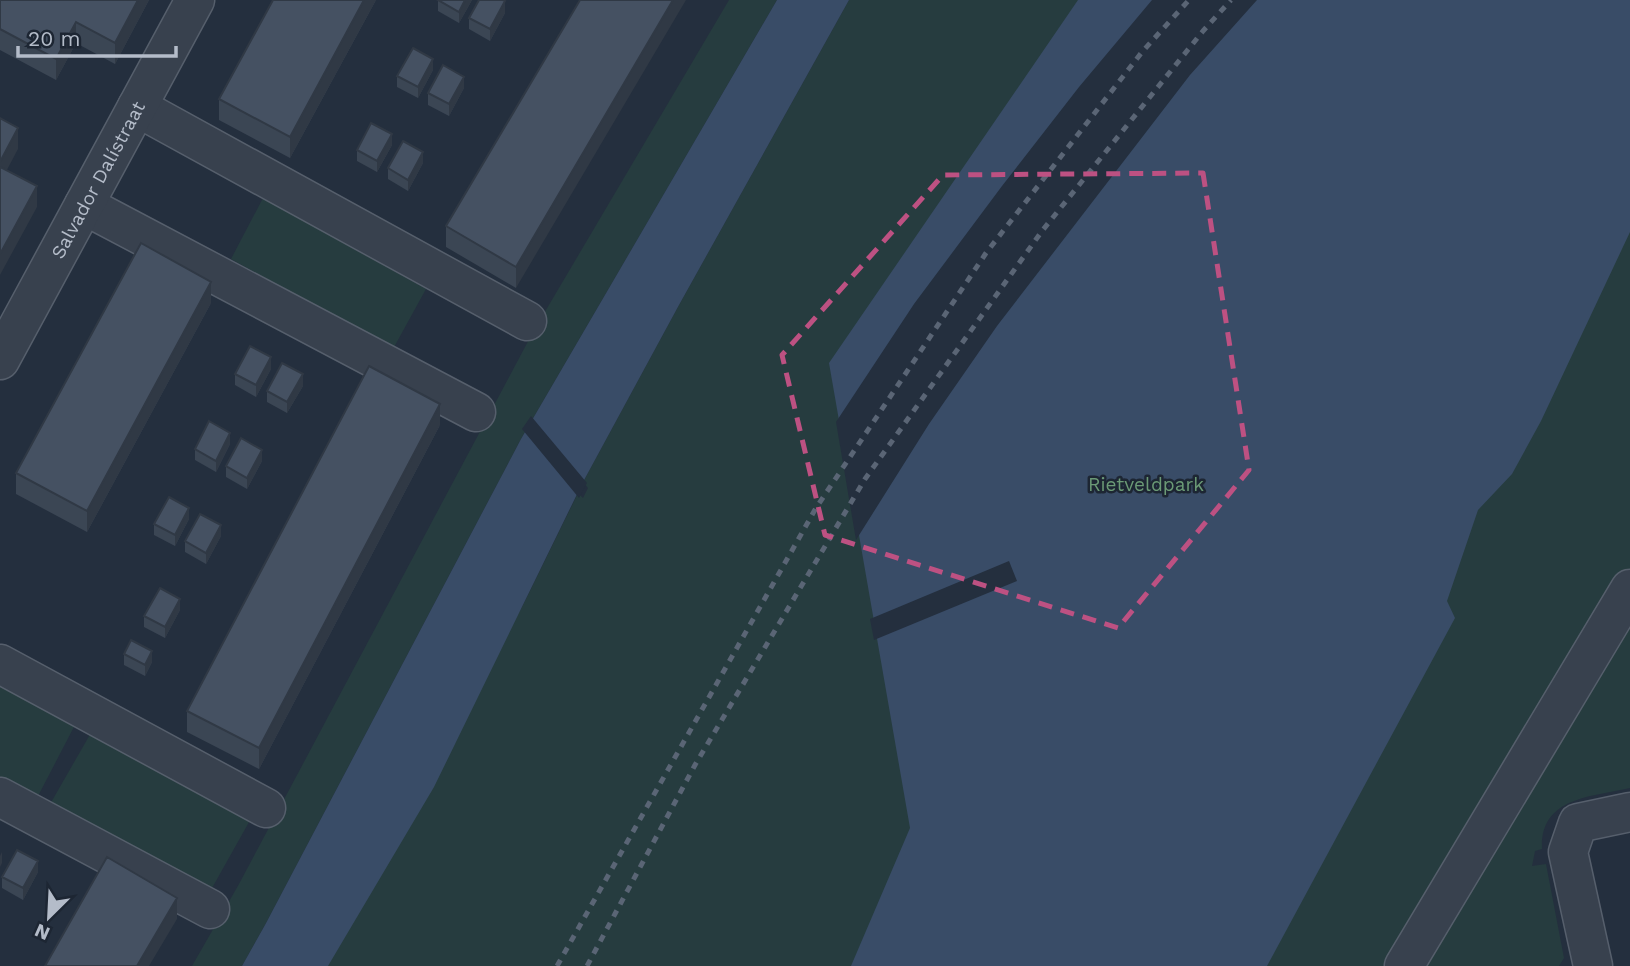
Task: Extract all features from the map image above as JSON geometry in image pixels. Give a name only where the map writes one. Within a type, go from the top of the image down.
[{"type":"street","name":"Salvador Dalístraat","points":[[0,360],[195,0]]},
{"type":"street","points":[[137,107],[527,321]]},
{"type":"street","points":[[84,205],[476,412]]},
{"type":"street","points":[[1404,966],[1630,589]]},
{"type":"street","points":[[0,664],[266,808]]},
{"type":"street","points":[[0,797],[210,909]]},
{"type":"street","points":[[1592,966],[1568,852],[1578,823],[1630,812]]},
{"type":"highlighted area","points":[[1203,173],[1249,470],[1118,628],[825,535],[782,355],[943,175]]},
{"type":"green space","points":[[729,0],[777,0],[521,439],[242,966],[192,966],[239,884],[533,332]]},
{"type":"green space","name":"Rietveldpark","points":[[849,0],[1630,0],[1630,788],[1584,798],[1559,809],[1549,819],[1542,849],[1535,851],[1532,866],[1546,864],[1564,958],[1559,966],[321,966],[523,605],[578,493],[583,498],[588,488],[583,482]]},
{"type":"green space","points":[[263,198],[426,289],[393,349],[231,259]]},
{"type":"green space","points":[[0,680],[76,723],[36,800],[0,781]]},
{"type":"green space","points":[[92,731],[253,815],[207,897],[49,806]]},
{"type":"water","points":[[777,0],[849,0],[583,482],[434,787],[328,966],[242,966],[521,439]]},
{"type":"water","points":[[1078,0],[1630,0],[1630,232],[1541,421],[1512,474],[1478,510],[1447,601],[1455,618],[1267,966],[851,966],[910,828],[829,363]]},
{"type":"pier","points":[[1152,0],[1257,0],[1190,75],[997,326],[929,424],[856,540],[836,422],[914,304],[1002,186],[1079,87]]},
{"type":"pier","points":[[531,416],[587,483],[579,498],[522,429]]},
{"type":"pier","points":[[1009,561],[1017,581],[874,640],[870,619]]},
{"type":"building","points":[[0,0],[138,0],[115,43],[76,22],[56,59],[0,29]]},
{"type":"building","points":[[273,0],[364,0],[290,137],[219,99]]},
{"type":"building","points":[[438,0],[465,0],[459,12]]},
{"type":"building","points":[[479,0],[505,1],[490,29],[469,18]]},
{"type":"building","points":[[580,0],[673,0],[516,267],[446,226]]},
{"type":"building","points":[[413,48],[433,59],[418,87],[397,76]]},
{"type":"building","points":[[443,65],[464,77],[449,104],[428,93]]},
{"type":"building","points":[[0,118],[18,128],[0,162]]},
{"type":"building","points":[[371,123],[392,134],[377,161],[357,150]]},
{"type":"building","points":[[403,141],[423,152],[408,180],[388,168]]},
{"type":"building","points":[[0,167],[37,186],[0,254]]},
{"type":"building","points":[[141,243],[211,282],[87,511],[16,473]]},
{"type":"building","points":[[250,346],[271,357],[256,385],[235,374]]},
{"type":"building","points":[[282,363],[303,374],[287,402],[267,391]]},
{"type":"building","points":[[369,366],[440,404],[259,748],[187,711]]},
{"type":"building","points":[[209,421],[230,433],[216,461],[195,449]]},
{"type":"building","points":[[241,438],[262,450],[247,478],[226,466]]},
{"type":"building","points":[[169,497],[189,508],[175,535],[154,524]]},
{"type":"building","points":[[200,514],[221,525],[206,553],[185,541]]},
{"type":"building","points":[[160,588],[180,599],[165,627],[144,616]]},
{"type":"building","points":[[131,640],[152,651],[145,665],[124,654]]},
{"type":"building","points":[[17,850],[38,861],[23,888],[2,877]]},
{"type":"building","points":[[107,857],[177,898],[137,966],[45,966]]},
{"type":"railway","points":[[557,966],[816,508],[986,253],[1142,52],[1189,0]]},
{"type":"railway","points":[[587,966],[695,765],[865,479],[1042,231],[1231,0]]}]
